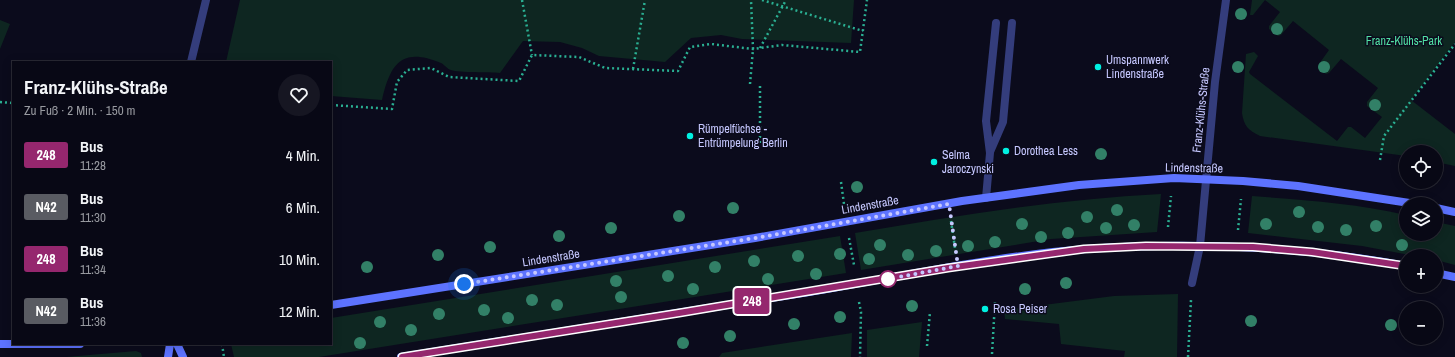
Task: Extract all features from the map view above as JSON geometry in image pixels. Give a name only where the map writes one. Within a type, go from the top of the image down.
[{"type":"main road","name":"Lindenstraße","points":[[332,305],[755,238],[986,198],[1079,185],[1174,178],[1206,179],[1298,186],[1399,201]]},
{"type":"main road","points":[[1443,209],[1455,212]]},
{"type":"main road","points":[[401,357],[679,313],[958,266],[1084,249],[1200,246],[1298,250],[1399,265]]},
{"type":"main road","points":[[1443,274],[1455,277]]},
{"type":"main road","points":[[0,344],[12,344]]},
{"type":"main road","points":[[168,357],[170,345]]},
{"type":"main road","points":[[177,345],[183,357]]},
{"type":"street","points":[[192,61],[206,0]]},
{"type":"street","name":"Franz-Klühs-Straße","points":[[1192,283],[1200,246],[1215,82],[1226,0]]},
{"type":"street","points":[[986,198],[990,153],[986,121],[996,23]]},
{"type":"street","points":[[990,153],[1003,122],[1012,23]]},
{"type":"path","points":[[332,105],[392,109],[397,82],[407,70],[431,68],[449,77],[519,81],[532,55],[522,0]]},
{"type":"path","points":[[633,69],[645,0]]},
{"type":"path","points":[[750,84],[753,49],[751,0]]},
{"type":"path","points":[[762,0],[863,31]]},
{"type":"path","points":[[760,48],[786,0]]},
{"type":"path","points":[[532,55],[579,57],[605,68],[678,71],[690,47],[711,44],[753,49],[782,45],[860,52],[867,0]]},
{"type":"path","points":[[1380,160],[1384,136],[1455,44]]},
{"type":"path","points":[[760,85],[760,143]]},
{"type":"path","points":[[0,102],[12,103]]},
{"type":"path","points":[[841,182],[842,194]]},
{"type":"path","points":[[1168,232],[1172,194]]},
{"type":"path","points":[[1238,233],[1242,194]]},
{"type":"path","points":[[949,204],[958,266]]},
{"type":"path","points":[[848,233],[854,268]]},
{"type":"path","points":[[1188,357],[1192,283]]},
{"type":"path","points":[[992,354],[995,302]]},
{"type":"path","points":[[860,357],[861,312]]},
{"type":"path","points":[[927,346],[930,312]]},
{"type":"path","points":[[222,345],[224,357]]},
{"type":"green space","points":[[240,0],[854,0],[851,43],[742,39],[721,35],[691,38],[665,62],[599,56],[582,48],[560,42],[523,41],[500,73],[455,71],[441,63],[427,58],[407,58],[394,68],[389,77],[382,100],[332,96],[332,61],[226,61]]},
{"type":"green space","points":[[1252,0],[1265,0],[1253,15],[1250,15]]},
{"type":"green space","name":"Franz-Klühs-Park","points":[[1265,0],[1455,0],[1455,42],[1411,100],[1455,134],[1455,166],[1443,163],[1443,145],[1399,145],[1399,155],[1260,136],[1252,132],[1245,124],[1242,113],[1246,54],[1254,52],[1258,56],[1249,72],[1250,74],[1337,141],[1348,127],[1351,127],[1365,138],[1382,117],[1367,106],[1367,102],[1378,88],[1341,59],[1329,73],[1326,74],[1318,68],[1319,64],[1329,50],[1293,21],[1281,35],[1278,36],[1269,29],[1269,26],[1280,12]]},
{"type":"green space","points":[[0,20],[10,24],[0,49]]},
{"type":"green space","points":[[1161,194],[1157,232],[1051,239],[861,270],[855,233],[1046,204],[1122,196]]},
{"type":"green space","points":[[1252,196],[1349,205],[1399,214],[1399,241],[1443,241],[1443,223],[1455,226],[1455,265],[1443,262],[1443,249],[1399,249],[1399,253],[1362,246],[1248,233]]},
{"type":"green space","points":[[840,236],[846,273],[319,357],[234,357],[231,345],[332,345],[332,318]]},
{"type":"green space","points":[[1178,294],[1177,357],[1124,357],[1125,351],[1061,344],[1059,324],[1005,319],[1004,310],[1114,296]]},
{"type":"green space","points":[[922,322],[919,357],[867,357],[867,330]]},
{"type":"green space","points":[[852,333],[851,357],[719,357],[722,353]]},
{"type":"green space","points":[[136,351],[141,353],[142,357],[66,357]]},
{"type":"bus line","name":"248","points":[[402,357],[888,279],[997,260],[1084,249],[1146,246],[1253,247],[1298,250],[1399,265]]},
{"type":"place","name":"Umspannwerk Lindenstraße","points":[[1098,67]]},
{"type":"place","name":"Rümpelfüchse - Entrümpelung Berlin","points":[[690,136]]},
{"type":"place","name":"Dorothea Less","points":[[1006,151]]},
{"type":"place","name":"Selma Jaroczynski","points":[[934,162]]},
{"type":"place","name":"Rosa Peiser","points":[[985,309]]},
{"type":"route","points":[[464,284],[755,238],[805,228],[949,204],[958,266],[888,279]]}]
